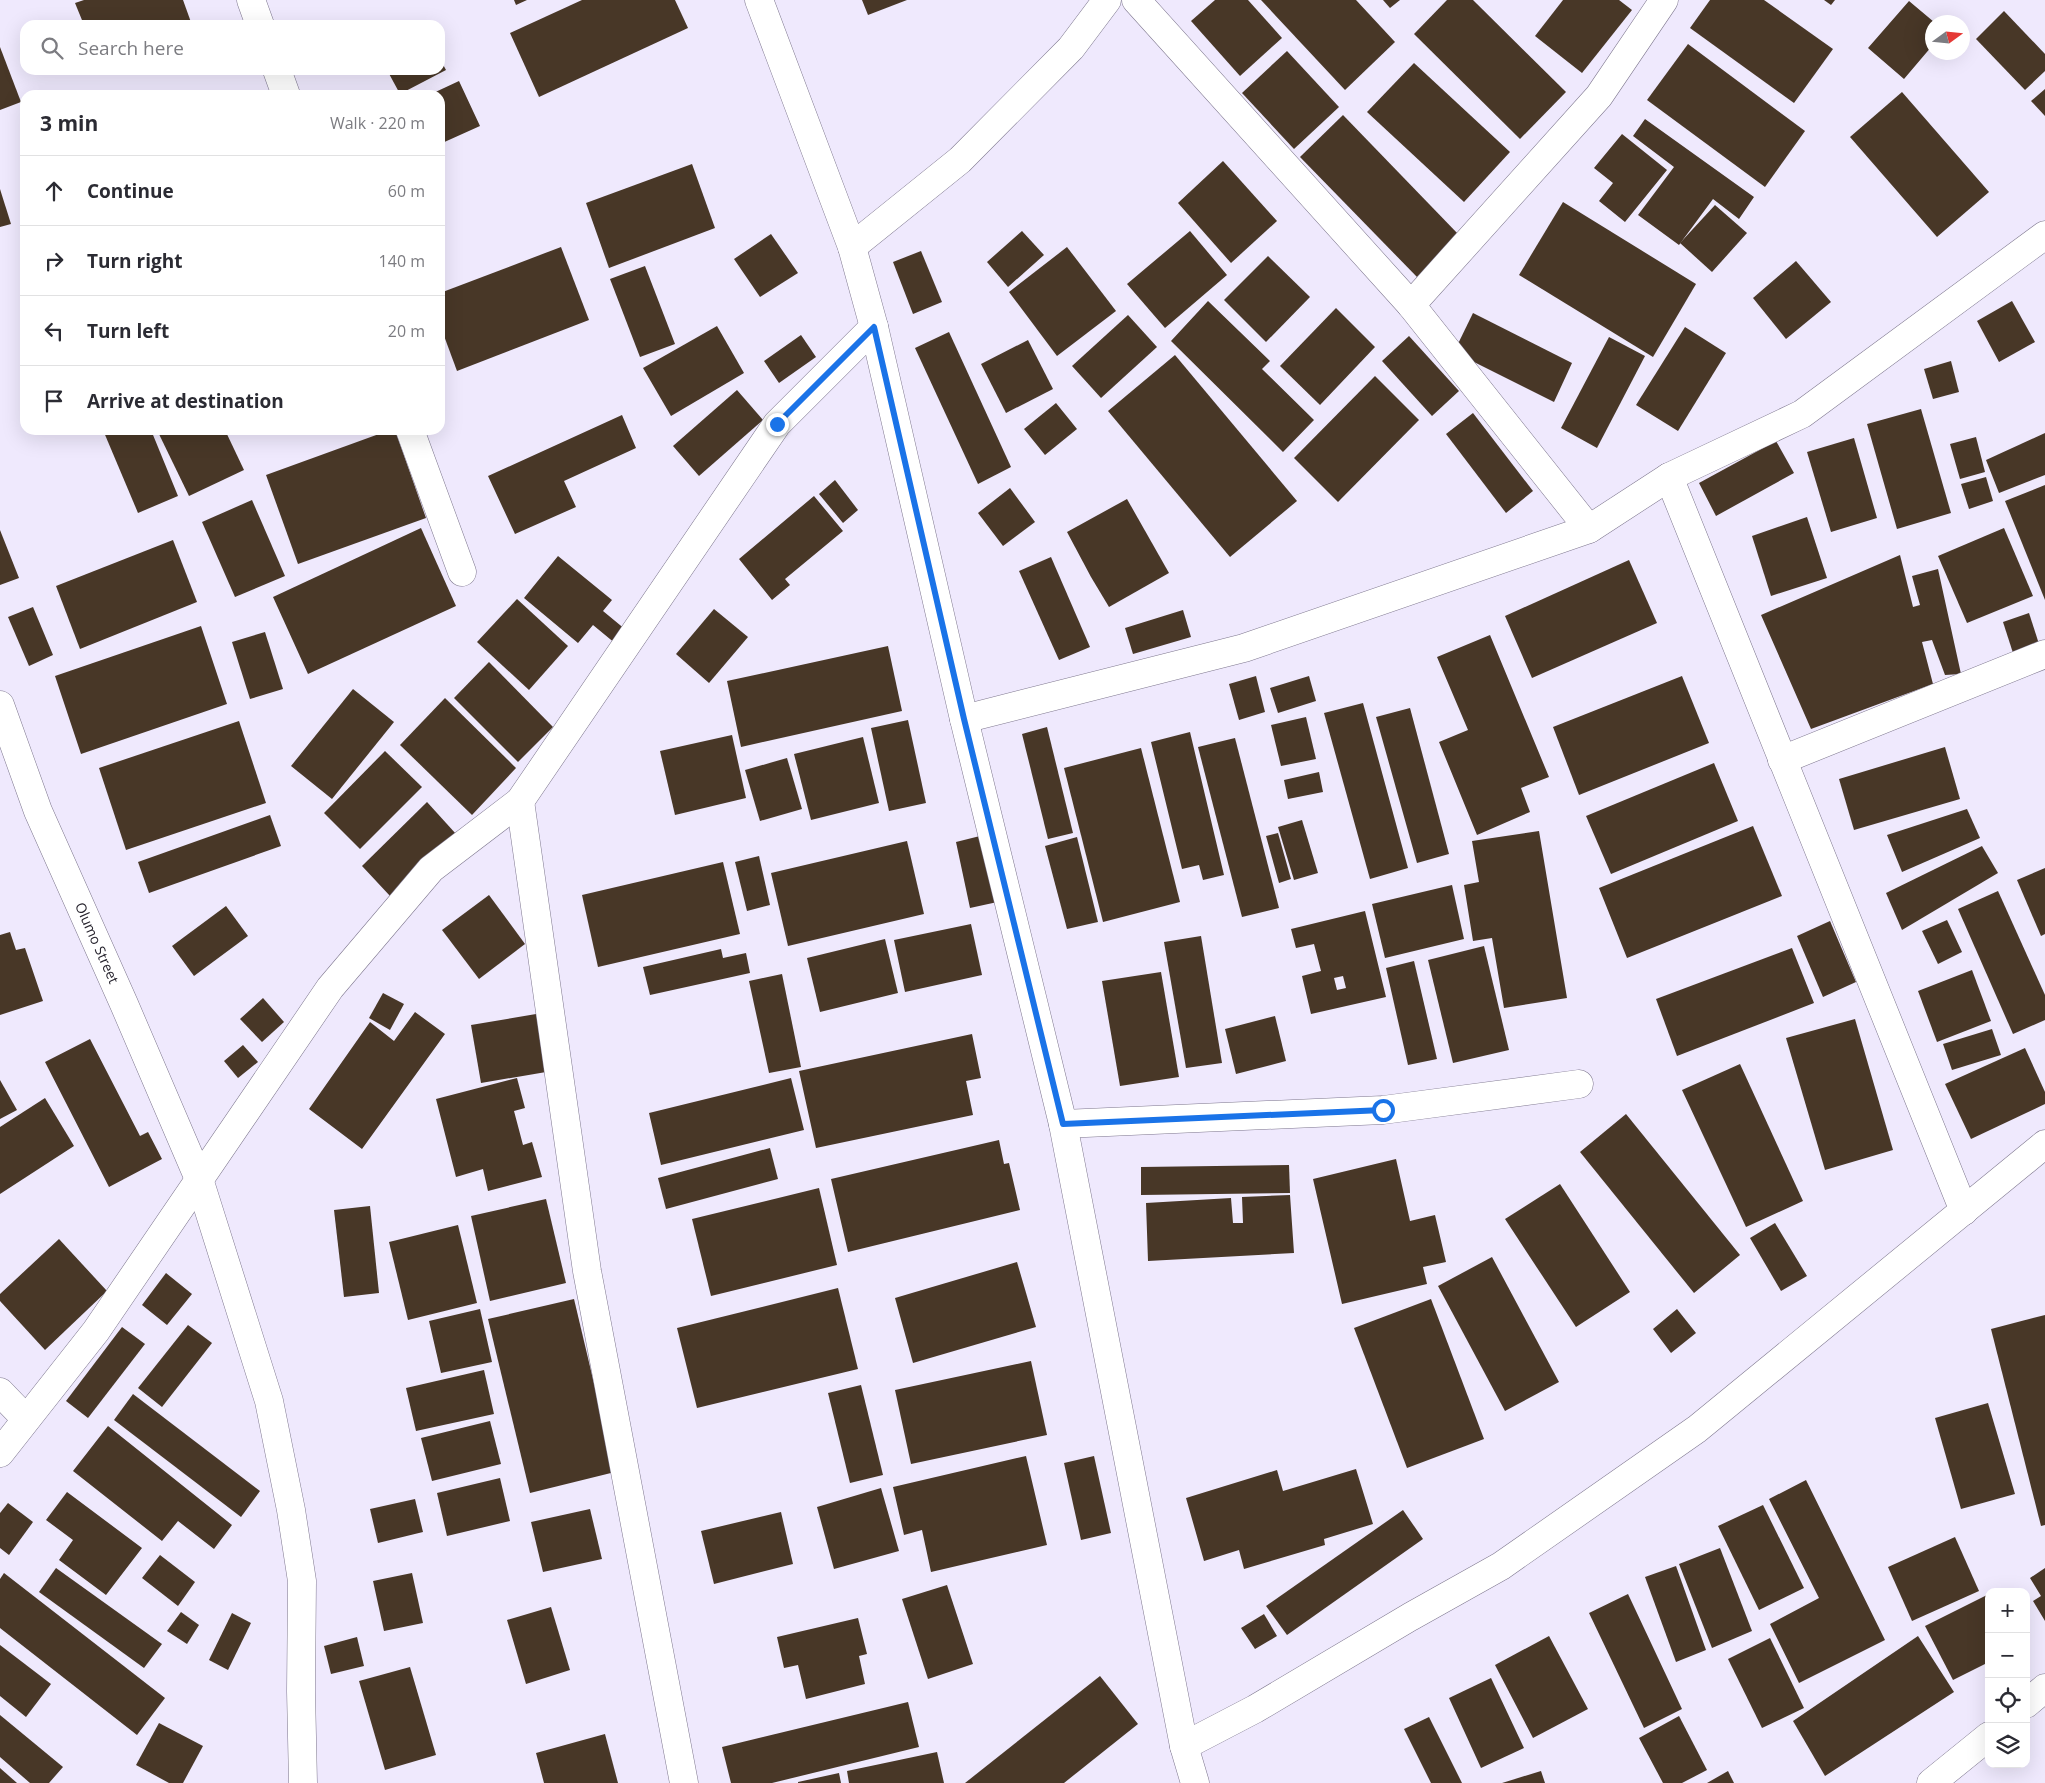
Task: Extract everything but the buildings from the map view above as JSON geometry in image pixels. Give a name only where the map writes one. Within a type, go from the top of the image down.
[{"type":"street","points":[[251,0],[258,20]]},
{"type":"street","points":[[759,0],[852,248],[874,327],[964,719],[1063,1124],[1184,1746],[1195,1783]]},
{"type":"street","points":[[852,248],[960,160],[1071,48],[1107,0]]},
{"type":"street","points":[[1136,0],[1411,305],[1589,529]]},
{"type":"street","points":[[1411,305],[1599,96],[1664,0]]},
{"type":"street","points":[[279,75],[284,90]]},
{"type":"street","points":[[964,719],[1244,648],[1589,529],[1669,477],[1802,414],[2045,235]]},
{"type":"street","points":[[0,1453],[96,1331],[336,980],[432,870],[520,801],[777,424],[874,327]]},
{"type":"street","points":[[412,435],[462,572]]},
{"type":"street","points":[[1669,477],[1964,1211]]},
{"type":"street","points":[[1782,760],[2045,654]]},
{"type":"street","name":"Olumo Street","points":[[0,705],[38,810],[199,1179],[269,1401],[291,1510],[302,1581],[301,1691],[303,1783]]},
{"type":"street","points":[[520,801],[587,1271],[684,1783]]},
{"type":"street","points":[[1063,1124],[1383,1110],[1579,1084]]},
{"type":"street","points":[[1184,1746],[1255,1709],[1410,1616],[1501,1566],[1592,1500],[1697,1429],[2045,1144]]},
{"type":"street","points":[[0,1392],[26,1419]]},
{"type":"street","points":[[2030,1701],[2045,1688]]},
{"type":"street","points":[[1931,1783],[1985,1739]]},
{"type":"route","points":[[777,424],[874,327],[964,719],[1063,1124],[1383,1110]]}]
